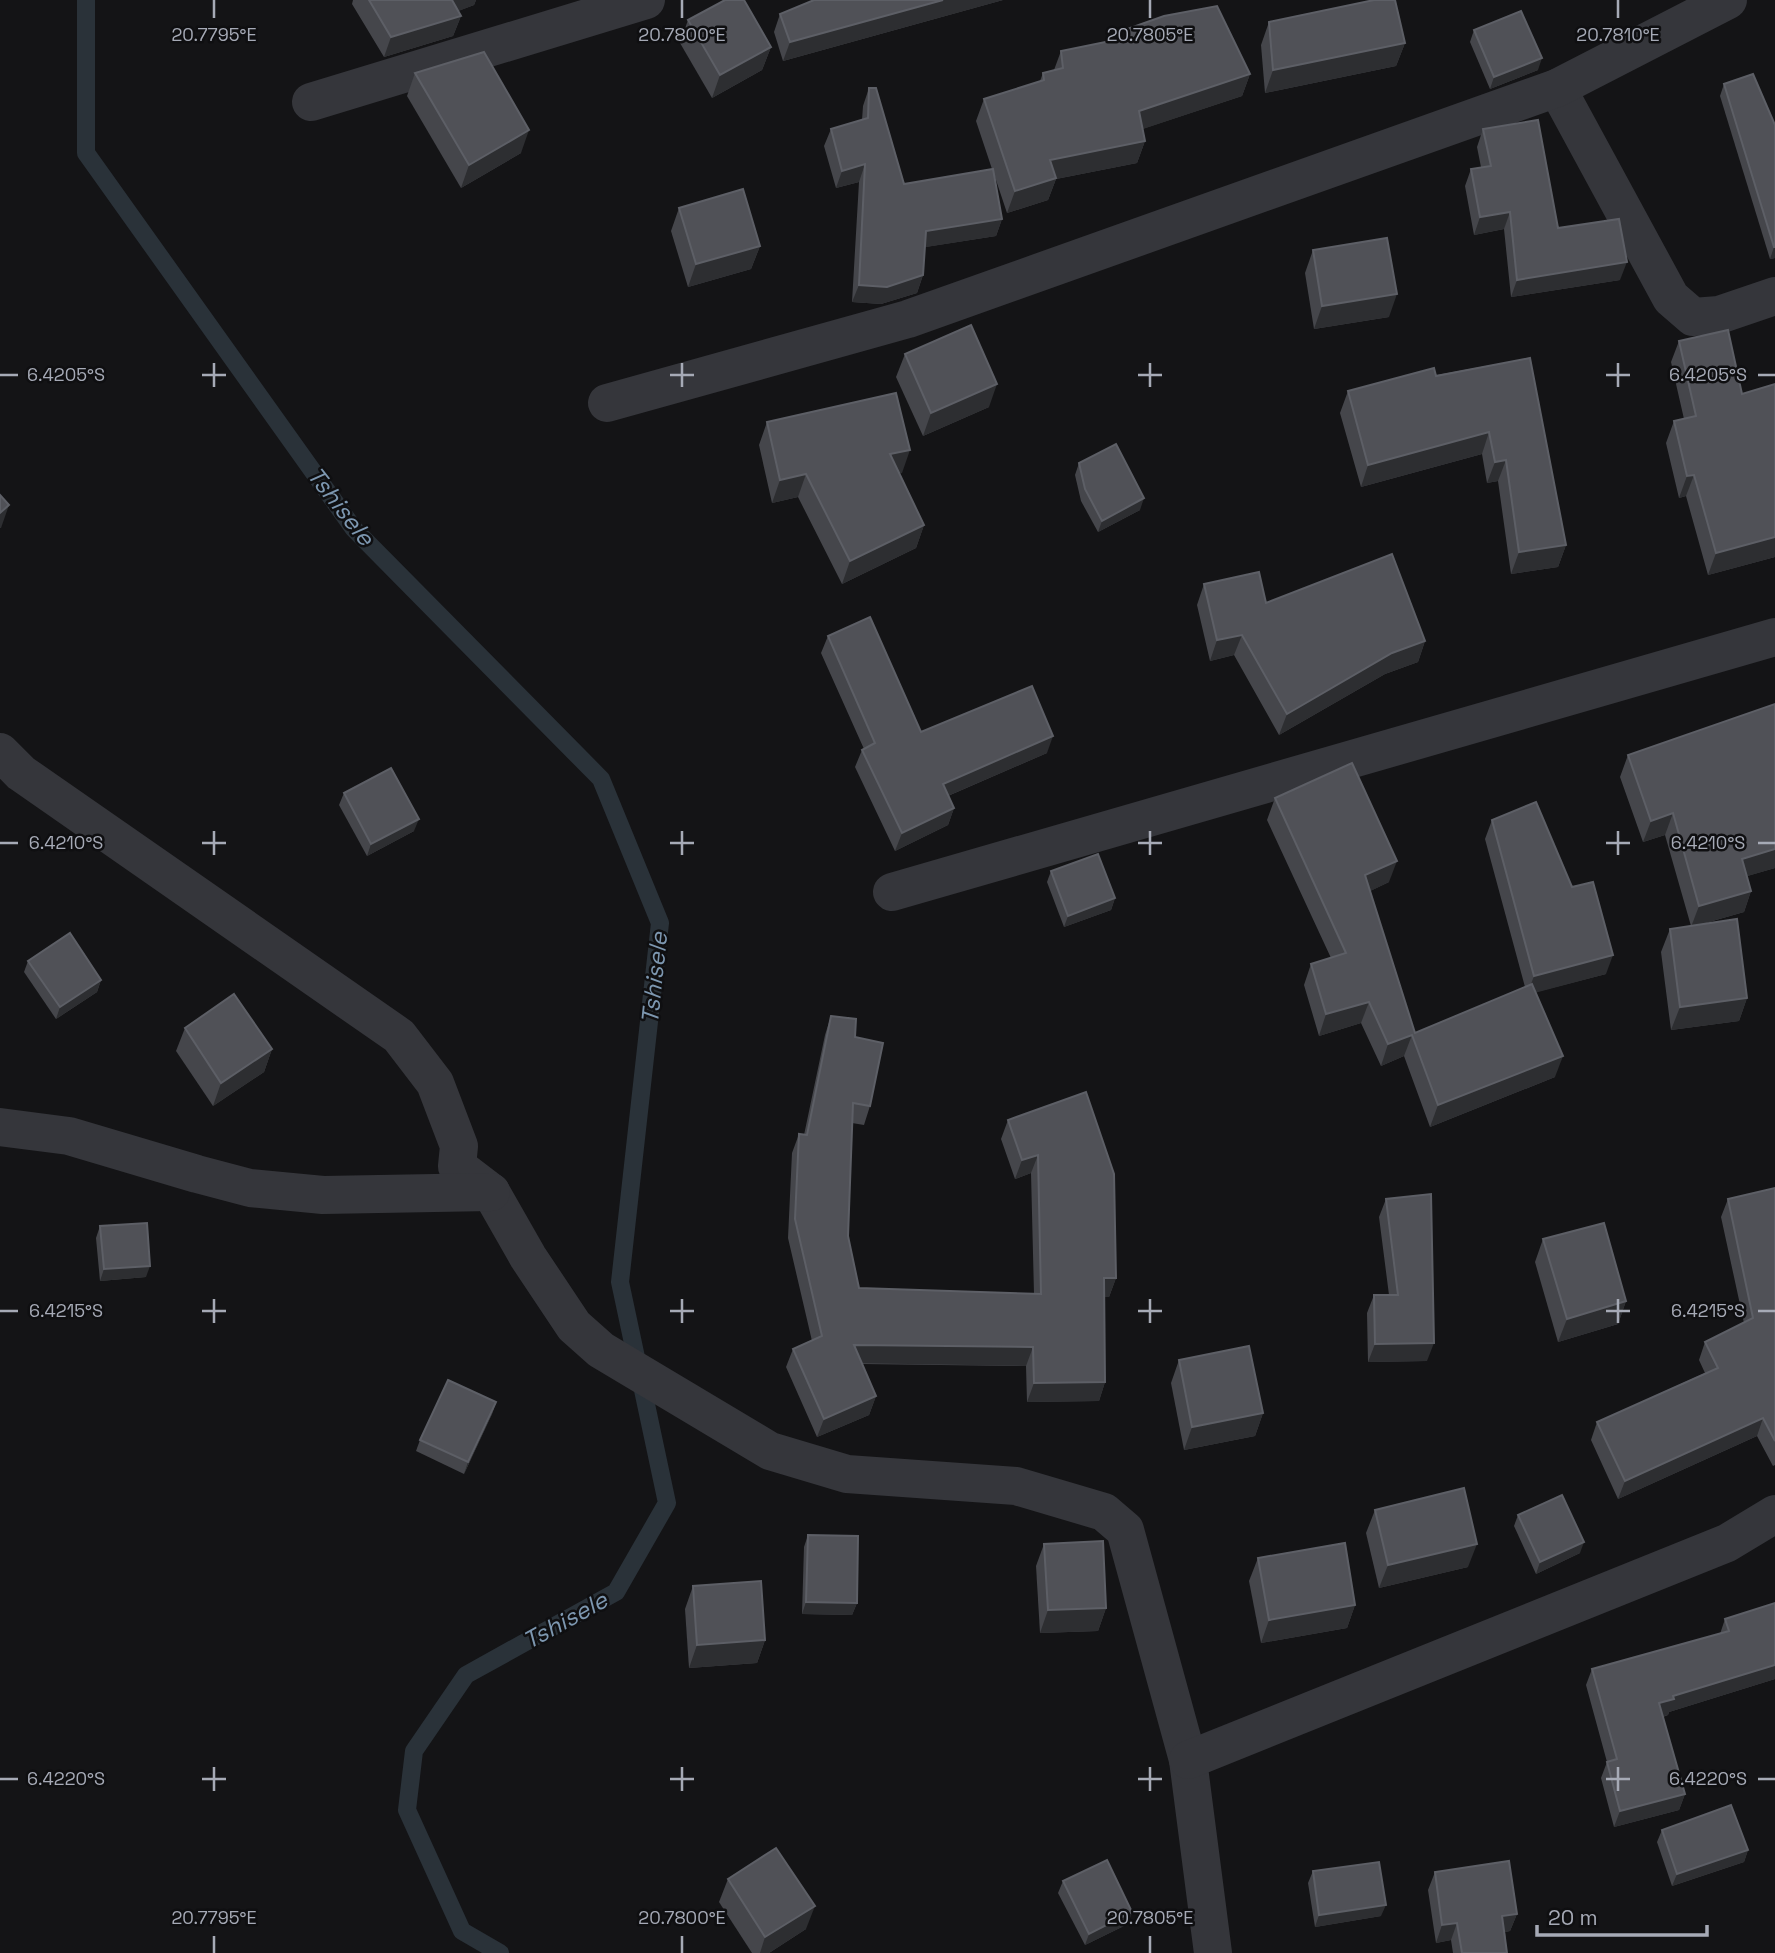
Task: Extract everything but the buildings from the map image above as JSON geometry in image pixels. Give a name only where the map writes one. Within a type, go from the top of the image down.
[{"type":"street","points":[[311,102],[646,0]]},
{"type":"street","points":[[607,403],[908,319],[1557,88],[1708,5]]},
{"type":"street","points":[[1557,88],[1671,298],[1693,317],[1719,315],[1775,296]]},
{"type":"street","points":[[892,892],[1775,637]]},
{"type":"street","points":[[0,752],[21,773],[399,1036],[435,1083],[459,1146],[457,1166],[491,1192],[527,1257],[574,1326],[601,1350],[770,1451],[847,1474],[1016,1486],[1104,1512],[1125,1530],[1188,1760],[1213,1953]]},
{"type":"street","points":[[0,1127],[69,1136],[250,1188],[323,1195],[491,1192]]},
{"type":"street","points":[[1188,1760],[1727,1543],[1775,1514]]},
{"type":"waterway","name":"Tshisele","points":[[86,0],[86,153],[354,529],[601,779],[660,923],[620,1282],[667,1503],[616,1592],[466,1675],[414,1751],[407,1810],[462,1931],[500,1953]]}]
